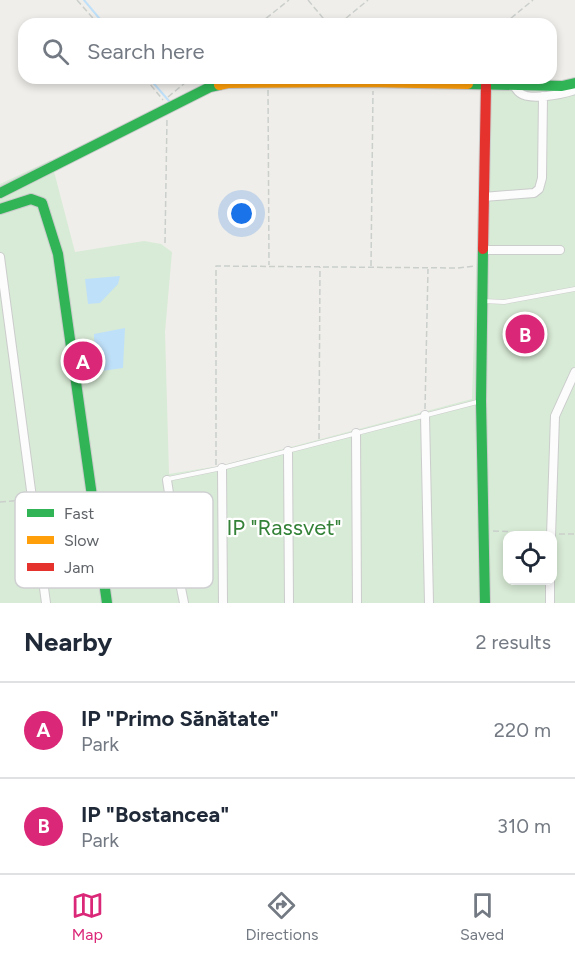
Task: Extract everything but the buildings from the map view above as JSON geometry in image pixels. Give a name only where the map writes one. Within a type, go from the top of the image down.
[{"type":"street","points":[[449,84],[562,86],[575,83]]},
{"type":"street","points":[[0,193],[168,104],[224,84]]},
{"type":"street","points":[[484,603],[482,255],[486,85]]},
{"type":"street","points":[[513,85],[520,93],[543,96],[575,90]]},
{"type":"street","points":[[483,197],[534,193],[539,189],[542,178],[543,96]]},
{"type":"street","points":[[0,208],[31,198],[42,203],[58,254],[91,492]]},
{"type":"street","points":[[482,255],[560,250]]},
{"type":"street","points":[[0,257],[33,492]]},
{"type":"street","points":[[551,531],[555,416],[575,372]]},
{"type":"street","points":[[425,416],[429,603]]},
{"type":"street","points":[[356,433],[357,603]]},
{"type":"street","points":[[288,451],[289,603]]},
{"type":"street","points":[[219,469],[223,603]]},
{"type":"street","points":[[167,480],[169,492]]},
{"type":"street","points":[[550,585],[550,603]]},
{"type":"street","points":[[44,588],[46,603]]},
{"type":"street","points":[[105,588],[107,603]]},
{"type":"street","points":[[181,588],[184,603]]},
{"type":"lane","points":[[482,301],[504,302],[575,290]]},
{"type":"lane","points":[[167,480],[172,477],[219,469],[482,401]]},
{"type":"path","points":[[77,0],[93,18]]},
{"type":"path","points":[[266,18],[289,0]]},
{"type":"path","points":[[308,0],[323,18]]},
{"type":"path","points":[[346,18],[368,0]]},
{"type":"path","points":[[511,18],[533,0]]},
{"type":"path","points":[[150,84],[168,104]]},
{"type":"path","points":[[165,243],[168,104],[186,84]]},
{"type":"path","points":[[268,84],[269,266]]},
{"type":"path","points":[[371,267],[374,84]]},
{"type":"path","points":[[219,469],[216,266],[471,267],[482,255]]},
{"type":"path","points":[[319,443],[320,267]]},
{"type":"path","points":[[425,416],[428,268]]},
{"type":"path","points":[[0,502],[15,501]]},
{"type":"path","points":[[483,531],[503,532]]},
{"type":"path","points":[[557,535],[575,534]]},
{"type":"green space","name":"IP \"Rassvet\"","points":[[575,79],[575,603],[0,603],[0,184],[51,160],[75,252],[144,241],[161,244],[172,252],[165,332],[169,474],[219,466],[472,399],[482,84],[557,84],[557,81]]},
{"type":"water","points":[[120,276],[118,284],[100,303],[88,304],[85,279]]},
{"type":"water","points":[[125,328],[123,368],[95,372],[94,334]]},
{"type":"waterway","points":[[84,0],[99,18]]},
{"type":"waterway","points":[[154,84],[169,101]]},
{"type":"traffic: fast","points":[[468,84],[562,86],[575,83]]},
{"type":"traffic: fast","points":[[0,193],[210,87],[219,85]]},
{"type":"traffic: fast","points":[[0,209],[31,199],[42,203],[58,254],[91,492]]},
{"type":"traffic: fast","points":[[483,249],[481,401],[485,603]]},
{"type":"traffic: fast","points":[[105,588],[107,603]]},
{"type":"traffic: slow","points":[[219,85],[224,84]]},
{"type":"traffic: jam","points":[[483,249],[486,85]]},
{"type":"place","name":"IP \"Bostancea\"","points":[[525,334]]},
{"type":"place","name":"IP \"Primo Sănătate\"","points":[[83,361]]}]
